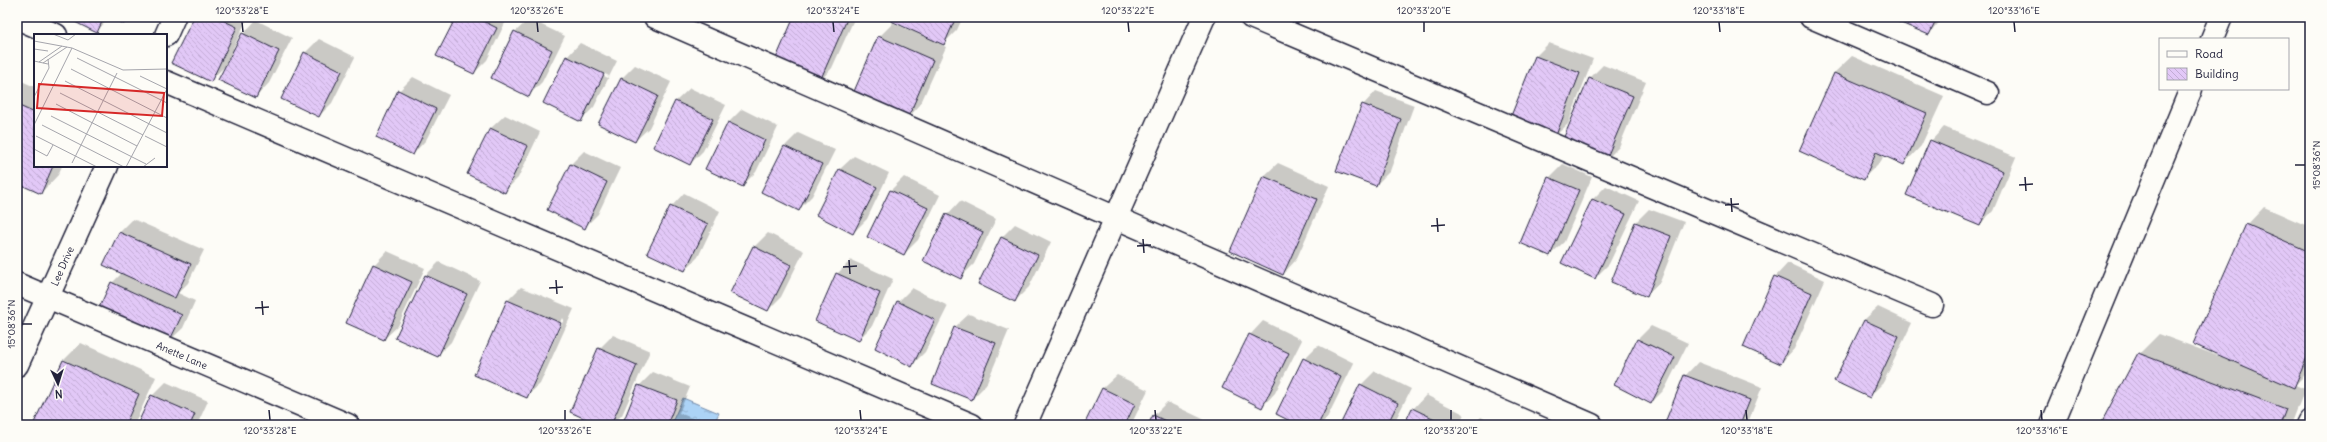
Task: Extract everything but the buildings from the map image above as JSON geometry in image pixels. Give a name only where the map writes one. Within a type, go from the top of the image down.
[{"type":"street","points":[[166,34],[174,17]]},
{"type":"street","points":[[655,17],[1592,425]]},
{"type":"street","points":[[1025,425],[1204,17]]},
{"type":"street","points":[[1251,17],[1932,305]]},
{"type":"street","points":[[1811,17],[1988,93]]},
{"type":"street","points":[[2212,38],[2221,17]]},
{"type":"street","points":[[17,18],[54,34]]},
{"type":"street","points":[[167,82],[972,425]]},
{"type":"street","points":[[2052,425],[2191,90]]},
{"type":"street","name":"Lee Drive","points":[[17,366],[106,167]]},
{"type":"street","name":"Anette Lane","points":[[17,284],[348,425]]},
{"type":"street","points":[[2308,425],[2310,421]]},
{"type":"water","points":[[683,398],[719,413],[713,425],[684,425],[673,420]]}]
